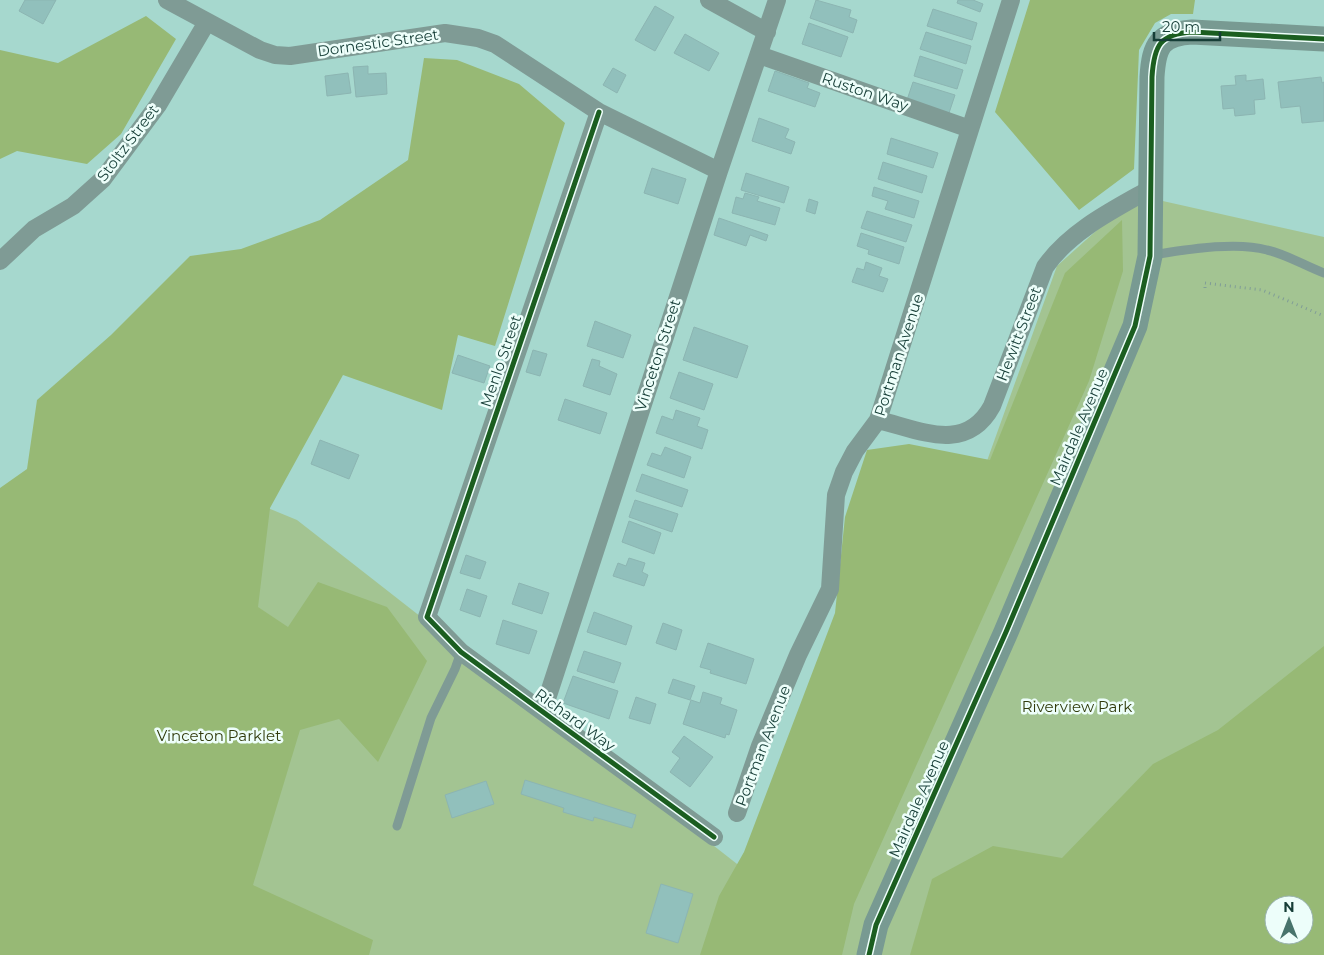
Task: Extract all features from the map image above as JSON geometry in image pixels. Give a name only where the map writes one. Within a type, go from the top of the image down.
[{"type":"street","name":"Dornestic Street","points":[[167,0],[260,50],[282,56],[430,34],[453,34],[478,38],[495,44],[599,112],[718,171]]},
{"type":"street","points":[[709,0],[767,32]]},
{"type":"street","name":"Vinceton Street","points":[[543,712],[718,171],[778,0]]},
{"type":"street","name":"Portman Avenue","points":[[737,813],[760,746],[798,655],[830,589],[836,495],[844,472],[855,451],[878,420],[916,308],[1011,0]]},
{"type":"street","name":"Stoltz Street","points":[[0,261],[34,229],[73,206],[103,179],[158,105],[207,22]]},
{"type":"street","name":"Mairdale Avenue","points":[[869,955],[876,925],[1006,632],[1135,326],[1150,256],[1152,68],[1159,43],[1173,33],[1192,32],[1324,39]]},
{"type":"street","name":"Ruston Way","points":[[760,55],[970,129]]},
{"type":"street","name":"Menlo Street","points":[[427,617],[599,112]]},
{"type":"street","name":"Hewitt Street","points":[[878,420],[938,435],[952,436],[976,427],[986,418],[992,406],[1045,267],[1053,255],[1085,228],[1150,189]]},
{"type":"street","name":"Richard Way","points":[[427,617],[461,652],[714,837]]},
{"type":"lane","points":[[1150,256],[1188,249],[1226,247],[1267,249],[1324,273]]},
{"type":"lane","points":[[397,826],[431,718],[461,652]]},
{"type":"path","points":[[1205,288],[1205,283],[1262,290],[1324,316]]},
{"type":"green space","points":[[1030,0],[1195,0],[1193,14],[1171,14],[1155,23],[1139,50],[1134,169],[1079,210],[995,112]]},
{"type":"green space","points":[[146,16],[176,39],[121,134],[87,164],[17,151],[0,159],[0,50],[58,63]]},
{"type":"green space","name":"Vinceton Parklet","points":[[424,58],[457,60],[519,84],[565,123],[495,346],[458,335],[442,410],[343,375],[270,508],[258,607],[288,627],[318,582],[387,607],[427,661],[378,762],[339,719],[300,730],[253,885],[373,940],[369,955],[0,955],[0,488],[27,469],[37,400],[111,335],[190,256],[241,249],[320,220],[408,160]]},
{"type":"green space","points":[[1136,195],[1324,237],[1324,955],[0,955],[115,445],[297,520],[755,878],[983,472],[1057,266]]},
{"type":"green space","points":[[1122,220],[1123,271],[1089,381],[854,904],[842,955],[700,955],[719,896],[744,852],[835,613],[845,517],[867,450],[909,444],[990,460],[1065,273]]},
{"type":"green space","points":[[1324,646],[1324,955],[910,955],[932,879],[993,846],[1062,858],[1153,764],[1218,730]]},
{"type":"building","points":[[25,0],[56,0],[43,24],[19,11]]},
{"type":"building","points":[[816,0],[851,10],[849,17],[857,20],[853,33],[810,18]]},
{"type":"building","points":[[958,0],[973,0],[983,4],[980,12],[957,3]]},
{"type":"building","points":[[655,6],[674,17],[655,51],[635,40]]},
{"type":"building","points":[[933,9],[977,23],[972,40],[927,26]]},
{"type":"building","points":[[809,23],[848,37],[841,57],[802,44]]},
{"type":"building","points":[[926,32],[971,46],[966,64],[920,49]]},
{"type":"building","points":[[685,34],[719,53],[709,71],[674,53]]},
{"type":"building","points":[[920,56],[963,70],[957,89],[914,76]]},
{"type":"building","points":[[368,66],[368,74],[386,73],[387,94],[356,97],[353,67]]},
{"type":"building","points":[[613,68],[626,75],[617,93],[603,85]]},
{"type":"building","points":[[775,71],[809,83],[807,88],[820,93],[815,107],[768,91]]},
{"type":"building","points":[[348,73],[351,93],[327,96],[325,76]]},
{"type":"building","points":[[1246,75],[1246,81],[1263,79],[1265,99],[1254,100],[1255,114],[1235,116],[1234,108],[1223,109],[1221,86],[1236,85],[1235,76]]},
{"type":"building","points":[[1321,77],[1322,83],[1324,82],[1324,121],[1302,123],[1300,106],[1281,108],[1278,82]]},
{"type":"building","points":[[913,82],[955,95],[949,113],[907,100]]},
{"type":"building","points":[[759,118],[789,129],[785,138],[795,142],[791,154],[752,141]]},
{"type":"building","points":[[891,138],[938,153],[933,168],[887,154]]},
{"type":"building","points":[[883,162],[927,176],[922,193],[878,179]]},
{"type":"building","points":[[652,168],[686,179],[678,204],[644,193]]},
{"type":"building","points":[[746,173],[789,187],[784,203],[741,190]]},
{"type":"building","points":[[874,187],[919,201],[914,218],[885,209],[888,201],[872,196]]},
{"type":"building","points":[[745,193],[759,197],[757,201],[780,208],[775,225],[732,213],[736,197],[743,199]]},
{"type":"building","points":[[809,199],[818,202],[815,214],[806,211]]},
{"type":"building","points":[[867,211],[912,225],[906,242],[861,228]]},
{"type":"building","points":[[719,218],[768,235],[766,241],[750,235],[746,246],[714,235]]},
{"type":"building","points":[[861,233],[904,247],[899,264],[868,254],[869,250],[857,246]]},
{"type":"building","points":[[866,262],[882,268],[879,276],[888,279],[883,292],[852,282],[857,268],[864,270]]},
{"type":"building","points":[[595,321],[631,335],[623,358],[587,346]]},
{"type":"building","points":[[694,327],[748,346],[737,378],[683,360]]},
{"type":"building","points":[[533,350],[547,354],[540,376],[526,372]]},
{"type":"building","points":[[458,355],[490,366],[484,383],[452,373]]},
{"type":"building","points":[[592,359],[600,361],[599,366],[617,374],[610,395],[583,386]]},
{"type":"building","points":[[679,372],[713,384],[704,410],[670,398]]},
{"type":"building","points":[[565,399],[607,413],[600,434],[558,420]]},
{"type":"building","points":[[676,410],[700,418],[697,426],[708,430],[702,449],[656,433],[662,416],[673,420]]},
{"type":"building","points":[[320,440],[359,455],[349,479],[311,464]]},
{"type":"building","points":[[665,447],[691,457],[684,478],[647,465],[652,453],[661,456]]},
{"type":"building","points":[[642,474],[688,490],[682,507],[636,491]]},
{"type":"building","points":[[635,500],[678,514],[672,532],[629,517]]},
{"type":"building","points":[[629,521],[661,533],[654,554],[622,542]]},
{"type":"building","points":[[466,555],[486,562],[480,579],[460,573]]},
{"type":"building","points":[[629,558],[645,563],[642,572],[648,575],[644,586],[613,576],[618,563],[626,566]]},
{"type":"building","points":[[519,583],[549,593],[542,614],[512,604]]},
{"type":"building","points":[[467,589],[487,596],[480,617],[460,610]]},
{"type":"building","points":[[594,612],[632,626],[626,645],[587,632]]},
{"type":"building","points":[[503,620],[537,631],[529,654],[496,644]]},
{"type":"building","points":[[663,623],[682,630],[676,650],[656,643]]},
{"type":"building","points":[[708,643],[754,659],[746,684],[710,673],[711,670],[700,667]]},
{"type":"building","points":[[584,651],[621,663],[614,683],[577,671]]},
{"type":"building","points":[[573,676],[618,691],[609,719],[563,703]]},
{"type":"building","points":[[673,679],[695,686],[690,700],[668,693]]},
{"type":"building","points":[[703,692],[722,698],[720,704],[737,710],[729,735],[726,734],[725,738],[683,724],[691,700],[700,703]]},
{"type":"building","points":[[636,697],[656,704],[650,724],[629,718]]},
{"type":"building","points":[[684,736],[713,757],[690,787],[670,772],[680,758],[672,752]]},
{"type":"building","points":[[525,780],[636,815],[632,828],[594,817],[593,821],[563,812],[564,808],[521,794]]},
{"type":"building","points":[[486,781],[494,804],[452,818],[445,795]]},
{"type":"building","points":[[661,884],[693,894],[678,943],[646,933]]},
{"type":"cycle path","points":[[869,955],[876,925],[1006,632],[1135,326],[1150,256],[1152,77],[1157,49],[1161,43],[1173,35],[1192,32],[1324,39]]},
{"type":"cycle path","points":[[599,112],[427,617],[461,652],[714,837]]},
{"type":"park label","name":"Riverview Park","points":[[1077,707]]}]
